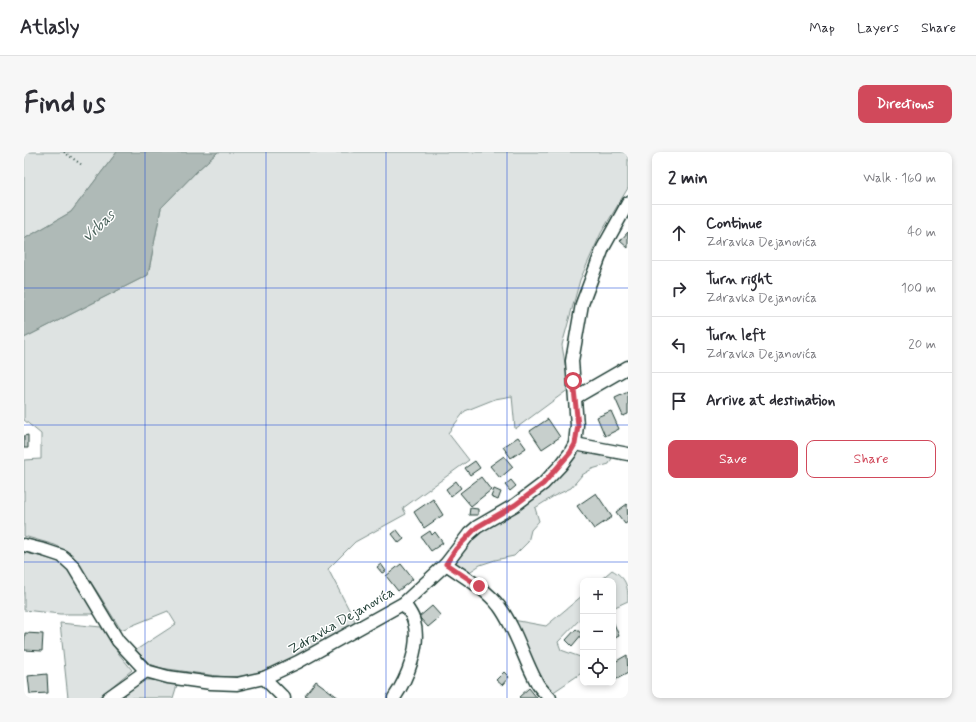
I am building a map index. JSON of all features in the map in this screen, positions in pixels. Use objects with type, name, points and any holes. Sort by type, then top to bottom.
[{"type":"street","name":"Zdravka Dejanovića","points":[[146,671],[168,677],[211,683],[237,684],[264,678],[298,662],[404,603],[446,564],[456,549],[477,527],[515,505],[543,484],[561,465],[575,444],[578,425],[572,361],[582,304],[603,248],[628,203]]},
{"type":"street","points":[[576,397],[628,367]]},
{"type":"street","points":[[575,444],[628,454]]},
{"type":"street","points":[[24,544],[62,556],[73,566],[118,641],[146,671],[108,698]]},
{"type":"street","points":[[446,564],[479,586],[500,607],[518,640],[536,683],[550,698]]},
{"type":"street","points":[[394,698],[402,686],[410,666],[416,644],[415,622],[404,603]]},
{"type":"street","points":[[264,678],[284,698]]},
{"type":"path","points":[[64,152],[82,165]]},
{"type":"shaded area","points":[[24,152],[117,152],[71,212],[24,239]]},
{"type":"shaded area","points":[[218,152],[628,152],[628,188],[601,233],[580,280],[562,345],[569,389],[515,429],[512,396],[495,399],[465,411],[448,433],[469,460],[403,508],[406,514],[355,542],[328,569],[356,623],[308,651],[263,671],[247,676],[224,677],[161,668],[150,664],[136,650],[176,624],[168,611],[121,630],[72,554],[55,545],[24,536],[24,460],[41,459],[41,434],[24,420],[24,338],[148,275],[161,208]]},
{"type":"shaded area","points":[[579,449],[612,458],[609,464],[592,469],[582,475],[571,488],[554,496],[535,508],[539,521],[531,530],[528,542],[514,556],[480,565],[468,573],[454,562],[475,536],[488,526],[522,508],[547,487]]},
{"type":"shaded area","points":[[24,552],[61,562],[71,573],[95,614],[60,614],[24,610]]},
{"type":"shaded area","points":[[612,570],[617,573],[627,586],[628,601],[616,607],[616,578],[603,578]]},
{"type":"shaded area","points":[[580,598],[580,619],[558,642],[561,650],[580,657],[580,674],[552,693],[541,680],[513,620],[546,626]]},
{"type":"shaded area","points":[[60,623],[101,627],[132,670],[98,698],[68,698]]},
{"type":"shaded area","points":[[143,680],[152,680],[177,685],[173,698],[121,698]]},
{"type":"water","name":"Vrbas","points":[[117,152],[218,152],[161,208],[148,275],[24,338],[24,239],[71,212]]},
{"type":"building","points":[[628,232],[628,248],[620,241]]},
{"type":"building","points":[[628,392],[628,414],[623,416],[615,398]]},
{"type":"building","points":[[611,411],[619,429],[605,436],[597,417]]},
{"type":"building","points":[[548,419],[560,437],[542,449],[530,431]]},
{"type":"building","points":[[28,435],[28,448],[24,448],[24,436]]},
{"type":"building","points":[[518,437],[526,448],[511,458],[503,447]]},
{"type":"building","points":[[504,456],[513,467],[500,478],[490,466]]},
{"type":"building","points":[[475,461],[480,468],[470,475],[465,468]]},
{"type":"building","points":[[481,477],[491,490],[471,506],[460,493]]},
{"type":"building","points":[[511,480],[516,486],[510,491],[505,485]]},
{"type":"building","points":[[456,481],[461,488],[451,496],[446,489]]},
{"type":"building","points":[[494,489],[501,492],[498,500],[491,497]]},
{"type":"building","points":[[596,493],[612,517],[594,529],[577,506]]},
{"type":"building","points":[[433,499],[443,515],[424,528],[414,512]]},
{"type":"building","points":[[627,504],[628,522],[625,524],[616,512]]},
{"type":"building","points":[[470,508],[478,509],[478,515],[469,515]]},
{"type":"building","points":[[397,530],[404,539],[399,543],[392,534]]},
{"type":"building","points":[[430,531],[432,535],[435,532],[443,543],[431,551],[421,537]]},
{"type":"building","points":[[381,564],[386,571],[382,573],[377,567]]},
{"type":"building","points":[[401,564],[413,579],[398,591],[386,576]]},
{"type":"building","points":[[432,606],[441,616],[428,627],[419,617]]},
{"type":"building","points":[[616,628],[619,636],[616,638]]},
{"type":"building","points":[[576,629],[580,632],[580,636],[572,646],[566,640]]},
{"type":"building","points":[[25,633],[43,634],[42,651],[24,650]]},
{"type":"building","points":[[627,655],[628,673],[616,679],[616,661]]},
{"type":"building","points":[[504,672],[509,677],[502,685],[496,680]]},
{"type":"building","points":[[47,674],[48,693],[30,694],[28,676]]},
{"type":"building","points":[[316,681],[339,698],[309,698],[305,695]]},
{"type":"building","points":[[529,688],[537,698],[519,697]]},
{"type":"route","points":[[479,586],[446,564],[469,534],[489,519],[515,505],[543,484],[570,453],[575,444],[578,425],[573,381]]}]
